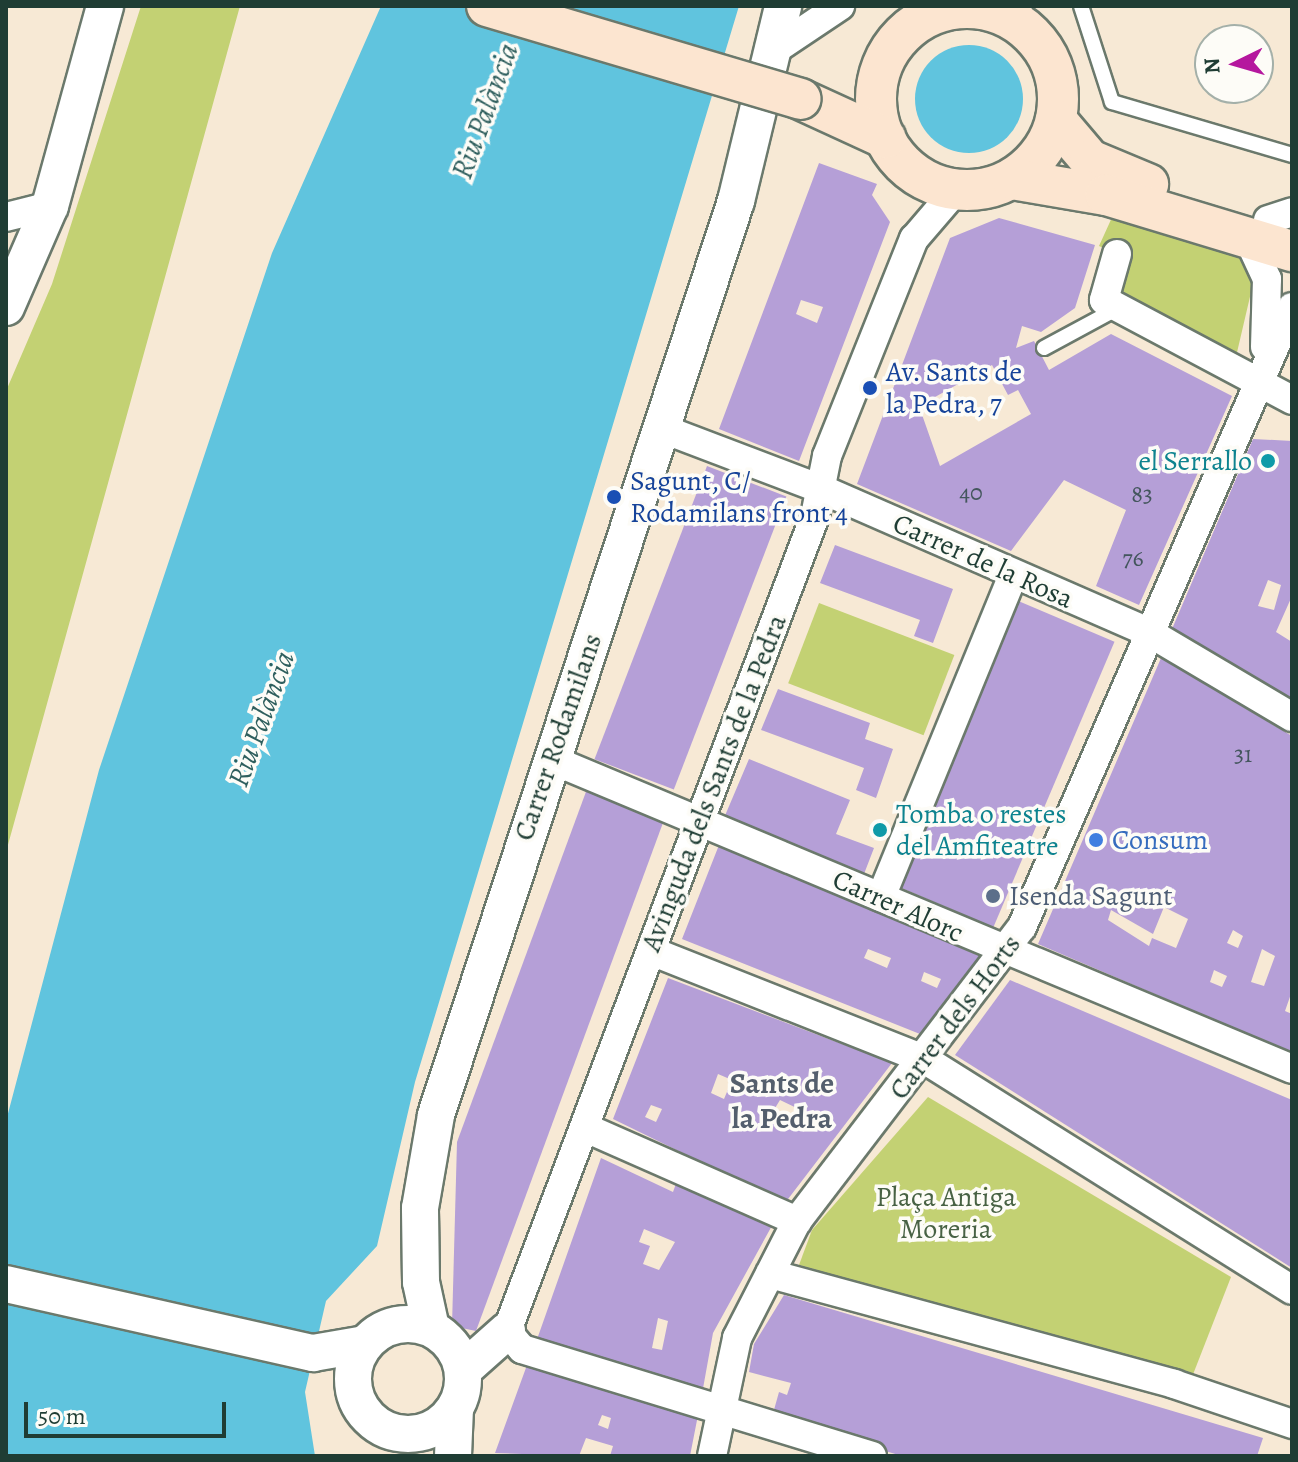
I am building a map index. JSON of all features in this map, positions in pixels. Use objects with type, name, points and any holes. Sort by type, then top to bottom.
[{"type":"main road","points":[[487,6],[800,99],[885,138]]},
{"type":"main road","points":[[1012,179],[1033,165],[1056,120],[1052,65],[1014,14],[951,8],[908,30],[882,67],[876,112],[885,138],[913,172],[956,190],[1012,179],[1279,229]]},
{"type":"main road","points":[[800,99],[833,92],[882,67]]},
{"type":"main road","points":[[1056,120],[1090,160],[1114,174],[1279,229]]},
{"type":"street","points":[[6,307],[50,206],[105,6]]},
{"type":"street","name":"Carrer Rodamilans","points":[[418,1326],[420,1208],[436,1115],[550,759],[663,429],[736,201],[783,6]]},
{"type":"street","points":[[773,51],[840,6]]},
{"type":"street","name":"Avinguda dels Sants de la Pedra","points":[[463,1370],[507,1331],[586,1128],[821,489],[827,456],[914,239],[956,190]]},
{"type":"street","points":[[6,217],[50,206]]},
{"type":"street","name":"Carrer dels Horts","points":[[1256,386],[1270,327],[1267,279],[1279,229]]},
{"type":"street","points":[[1117,254],[1104,300],[1256,386],[1292,400]]},
{"type":"street","name":"Carrer dels Horts","points":[[712,1456],[737,1338],[797,1221],[1022,927],[1292,307]]},
{"type":"street","name":"Carrer de la Rosa","points":[[663,429],[821,489],[1150,633],[1292,717]]},
{"type":"street","points":[[881,897],[1013,575]]},
{"type":"street","name":"Carrer Alorc","points":[[550,759],[698,818],[1003,953],[1292,1069]]},
{"type":"street","points":[[651,951],[924,1059],[1292,1290]]},
{"type":"street","points":[[586,1128],[797,1221]]},
{"type":"street","points":[[770,1274],[1174,1384],[1292,1424]]},
{"type":"street","points":[[6,1284],[313,1353],[365,1344],[418,1326],[463,1370],[455,1408],[453,1456]]},
{"type":"street","points":[[507,1331],[522,1349],[872,1456]]},
{"type":"street","points":[[354,1389],[365,1344]]},
{"type":"street","points":[[313,1353],[354,1389],[372,1421],[416,1445],[455,1408]]},
{"type":"lane","points":[[1081,6],[1112,102],[1292,155]]},
{"type":"lane","points":[[1044,348],[1118,308]]},
{"type":"green space","points":[[141,6],[240,6],[6,852],[6,391],[52,284]]},
{"type":"green space","points":[[1114,213],[1234,246],[1256,271],[1235,361],[1116,297],[1117,254],[1099,246]]},
{"type":"green space","points":[[819,603],[954,655],[924,735],[788,683]]},
{"type":"green space","name":"Plaça Antiga Moreria","points":[[928,1097],[1231,1277],[1192,1377],[799,1265],[812,1230]]},
{"type":"water","name":"Riu Palància","points":[[381,6],[739,6],[415,1082],[377,1246],[326,1301],[305,1392],[315,1456],[6,1456],[6,1121],[99,770],[272,253]]},
{"type":"water","points":[[969,45],[990,49],[1007,61],[1019,78],[1023,99],[1019,120],[1007,137],[990,149],[969,153],[948,149],[931,137],[919,120],[915,99],[919,78],[931,61],[948,49]]},
{"type":"building","points":[[819,163],[877,184],[872,195],[890,222],[799,461],[719,429]],"holes":[[[801,300],[823,307],[817,323],[796,314]]]},
{"type":"building","points":[[999,218],[1095,245],[1075,308],[1041,332],[1022,326],[1016,348],[1034,341],[1049,370],[1111,334],[1232,396],[1139,605],[1096,586],[1126,510],[1064,480],[1011,551],[857,484],[950,238]],"holes":[[[992,365],[1008,395],[1018,390],[1031,414],[940,466],[919,406]]]},
{"type":"building","points":[[1253,439],[1292,441],[1292,596],[1276,632],[1292,642],[1292,699],[1172,629]],"holes":[[[1268,580],[1281,585],[1274,610],[1258,606]]]},
{"type":"building","points":[[707,466],[786,496],[674,790],[594,759]]},
{"type":"building","points":[[835,545],[953,589],[933,643],[914,636],[920,620],[820,583]]},
{"type":"building","points":[[1016,600],[1114,642],[993,927],[895,885]]},
{"type":"building","points":[[1161,658],[1292,736],[1292,991],[1285,1011],[1292,1014],[1292,1053],[1038,944]],"holes":[[[1164,907],[1188,919],[1176,948],[1152,938],[1149,946],[1108,920],[1111,910],[1153,934]],[[1233,930],[1243,936],[1238,948],[1227,943]],[[1262,949],[1275,956],[1264,986],[1251,982]],[[1214,970],[1227,976],[1222,987],[1210,982]]]},
{"type":"building","points":[[778,689],[870,723],[865,739],[893,749],[876,798],[856,790],[864,768],[761,730]]},
{"type":"building","points":[[749,759],[850,800],[836,834],[874,848],[864,874],[724,818]]},
{"type":"building","points":[[587,789],[664,820],[476,1331],[452,1326],[457,1142]]},
{"type":"building","points":[[719,845],[980,956],[920,1034],[682,939]],"holes":[[[868,949],[891,958],[887,968],[864,958]],[[924,972],[941,979],[937,988],[921,981]]]},
{"type":"building","points":[[668,978],[892,1063],[785,1203],[613,1119]],"holes":[[[718,1074],[732,1080],[724,1099],[711,1093]],[[780,1100],[805,1112],[795,1131],[769,1118]],[[651,1105],[662,1109],[656,1122],[645,1117]]]},
{"type":"building","points":[[1010,980],[1292,1100],[1292,1268],[955,1055]]},
{"type":"building","points":[[601,1158],[673,1192],[678,1178],[774,1222],[713,1333],[702,1394],[535,1345]],"holes":[[[644,1229],[675,1242],[659,1270],[643,1264],[650,1246],[639,1242]],[[658,1318],[668,1321],[662,1350],[652,1348]]]},
{"type":"building","points":[[784,1295],[1263,1438],[1257,1456],[902,1456],[772,1417],[779,1392],[787,1395],[791,1383],[749,1372],[754,1344]]},
{"type":"building","points":[[527,1365],[698,1415],[690,1456],[610,1456],[613,1446],[586,1438],[579,1456],[495,1453]],"holes":[[[602,1415],[611,1418],[608,1429],[598,1425]]]},
{"type":"place","name":"Av. Sants de la Pedra, 7","points":[[870,388]]},
{"type":"place","name":"el Serrallo","points":[[1268,461]]},
{"type":"place","name":"Sagunt, C/ Rodamilans front 4","points":[[614,497]]},
{"type":"place","name":"Tomba o restes del Amfiteatre","points":[[880,830]]},
{"type":"place","name":"Consum","points":[[1096,840]]},
{"type":"place","name":"Isenda Sagunt","points":[[993,896]]},
{"type":"district","name":"Sants de la Pedra","points":[[782,1100]]}]
